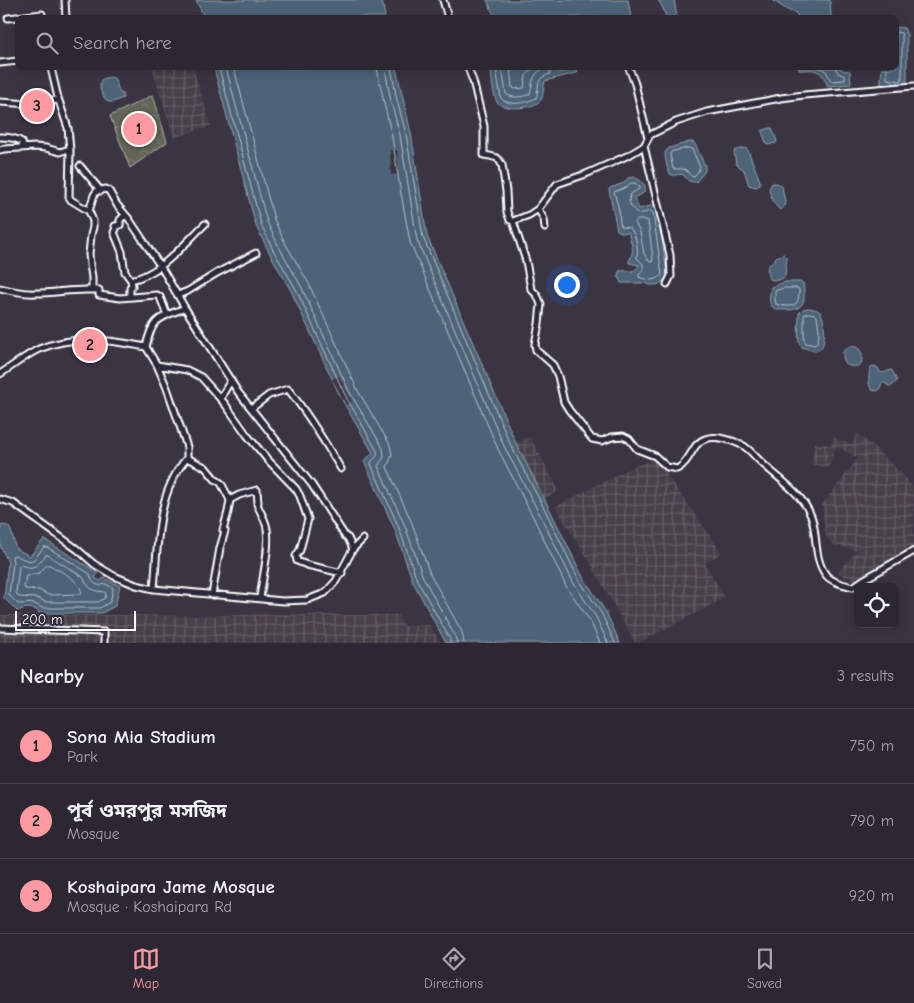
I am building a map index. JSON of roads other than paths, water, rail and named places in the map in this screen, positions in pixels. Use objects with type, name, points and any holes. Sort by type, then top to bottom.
[{"type":"street","points":[[65,0],[66,15]]},
{"type":"street","points":[[443,0],[447,15]]},
{"type":"street","points":[[34,15],[42,14]]},
{"type":"street","points":[[8,18],[15,17]]},
{"type":"street","points":[[0,63],[15,61]]},
{"type":"street","points":[[50,70],[68,128],[70,150],[69,197],[90,211]]},
{"type":"street","points":[[469,70],[484,126],[484,155],[500,160],[502,165],[507,212],[510,220],[513,221],[526,261],[531,289],[538,295],[541,304],[536,350],[553,365],[558,376],[564,402],[592,439],[602,441],[612,437],[624,436],[630,439],[637,449],[655,456],[667,467],[677,469],[687,462],[694,449],[704,440],[716,437],[741,444],[788,486],[806,506],[813,522],[816,534],[816,547],[822,568],[828,577],[844,585],[853,587],[914,551]]},
{"type":"street","points":[[630,70],[648,139]]},
{"type":"street","points":[[513,221],[529,215],[538,209],[557,184],[586,174],[629,155],[644,146],[654,132],[676,122],[707,112],[804,94],[914,86]]},
{"type":"street","points":[[0,102],[31,104],[58,100]]},
{"type":"street","points":[[0,138],[6,137],[20,140],[23,147]]},
{"type":"street","points":[[644,146],[670,255],[671,276],[667,284]]},
{"type":"street","points":[[0,150],[23,147],[46,148],[60,152],[70,150]]},
{"type":"street","points":[[80,166],[101,190]]},
{"type":"street","points":[[90,290],[92,277],[88,254],[94,221],[90,211],[94,195],[97,191],[106,189],[161,266],[238,392],[312,485],[348,538],[353,549]]},
{"type":"street","points":[[538,209],[544,219],[546,228]]},
{"type":"street","points":[[125,215],[120,220],[120,224],[115,226],[116,230],[114,232],[122,252],[124,266],[131,280],[130,297]]},
{"type":"street","points":[[130,280],[146,276],[161,266],[205,224]]},
{"type":"street","points":[[178,295],[256,253]]},
{"type":"street","points":[[0,288],[34,294],[99,290],[100,296],[114,298],[157,295],[167,315]]},
{"type":"street","points":[[154,589],[162,509],[170,485],[179,467],[187,458],[187,447],[167,388],[146,347],[149,332],[156,321],[185,308]]},
{"type":"street","points":[[0,374],[37,350],[69,341],[112,340],[146,347]]},
{"type":"street","points":[[157,366],[187,370],[201,377],[221,400],[247,436],[300,496],[308,518],[300,550],[296,556],[297,561],[342,573]]},
{"type":"street","points":[[221,400],[231,380]]},
{"type":"street","points":[[252,408],[270,395],[288,389],[325,441],[341,470]]},
{"type":"street","points":[[187,458],[205,467],[221,483],[230,500],[212,595]]},
{"type":"street","points":[[230,500],[239,495],[257,490],[257,504],[265,519],[268,541],[260,599]]},
{"type":"street","points":[[0,499],[12,503],[94,564],[114,576],[136,585],[154,589],[283,601],[307,600],[325,593],[342,573],[353,549],[363,539]]},
{"type":"street","points":[[0,628],[104,632],[104,643]]},
{"type":"water","points":[[196,0],[382,0],[385,15],[203,15]]},
{"type":"water","points":[[487,0],[628,0],[631,15],[494,15]]},
{"type":"water","points":[[658,0],[674,0],[677,15],[665,15]]},
{"type":"water","points":[[772,0],[830,0],[831,15],[797,15],[795,12],[789,11]]},
{"type":"water","points":[[899,27],[904,28],[907,35],[907,80],[905,85],[881,84],[882,70],[899,70]]},
{"type":"water","points":[[215,70],[396,70],[411,133],[427,236],[515,441],[583,577],[606,612],[620,643],[446,643],[413,582],[395,530],[364,461],[373,453],[341,398],[291,291],[256,226]]},
{"type":"water","points":[[491,70],[578,71],[577,73],[545,81],[541,100],[533,105],[519,108],[506,107],[497,102]]},
{"type":"water","points":[[814,70],[850,71],[851,84],[828,86],[819,73]]},
{"type":"water","points":[[110,77],[114,78],[120,93],[123,94],[123,98],[113,102],[108,102],[100,89],[101,80]]},
{"type":"water","points":[[772,128],[777,141],[767,145],[762,131]]},
{"type":"water","points":[[690,142],[695,144],[705,166],[705,171],[696,182],[689,181],[684,175],[670,174],[666,161],[665,152],[669,148]]},
{"type":"water","points":[[745,148],[749,153],[760,181],[760,185],[756,187],[749,185],[744,170],[736,164],[734,151]]},
{"type":"water","points":[[634,177],[645,186],[642,194],[634,198],[639,209],[654,205],[658,211],[667,275],[665,280],[657,285],[621,283],[618,276],[619,271],[633,271],[639,265],[629,263],[632,251],[631,242],[628,232],[623,233],[617,230],[609,190],[624,183],[628,178]]},
{"type":"water","points":[[772,183],[782,186],[785,202],[784,207],[780,210],[774,203],[769,189]]},
{"type":"water","points":[[784,254],[787,257],[785,276],[778,280],[770,279],[767,269],[769,265],[776,257]]},
{"type":"water","points":[[785,282],[803,283],[803,303],[792,310],[776,309],[770,301],[771,287]]},
{"type":"water","points":[[809,308],[819,311],[823,319],[823,343],[819,350],[803,348],[799,342],[799,313],[803,309]]},
{"type":"water","points":[[850,346],[857,347],[861,351],[861,364],[857,366],[845,364],[843,352]]},
{"type":"water","points":[[873,366],[877,367],[881,373],[892,370],[897,381],[891,387],[882,383],[879,390],[872,390],[869,385],[869,379],[870,368]]},
{"type":"water","points":[[1,525],[8,526],[16,549],[30,556],[44,539],[98,573],[95,578],[100,581],[104,578],[120,586],[115,606],[102,613],[39,613],[35,609],[26,608],[17,611],[4,598],[8,562],[0,545]]},
{"type":"place","name":"Koshaipara Jame Mosque","points":[[37,106]]},
{"type":"place","name":"Sona Mia Stadium","points":[[139,129]]},
{"type":"place","name":"পূর্ব ওমরপুর মসজিদ","points":[[90,345]]}]
